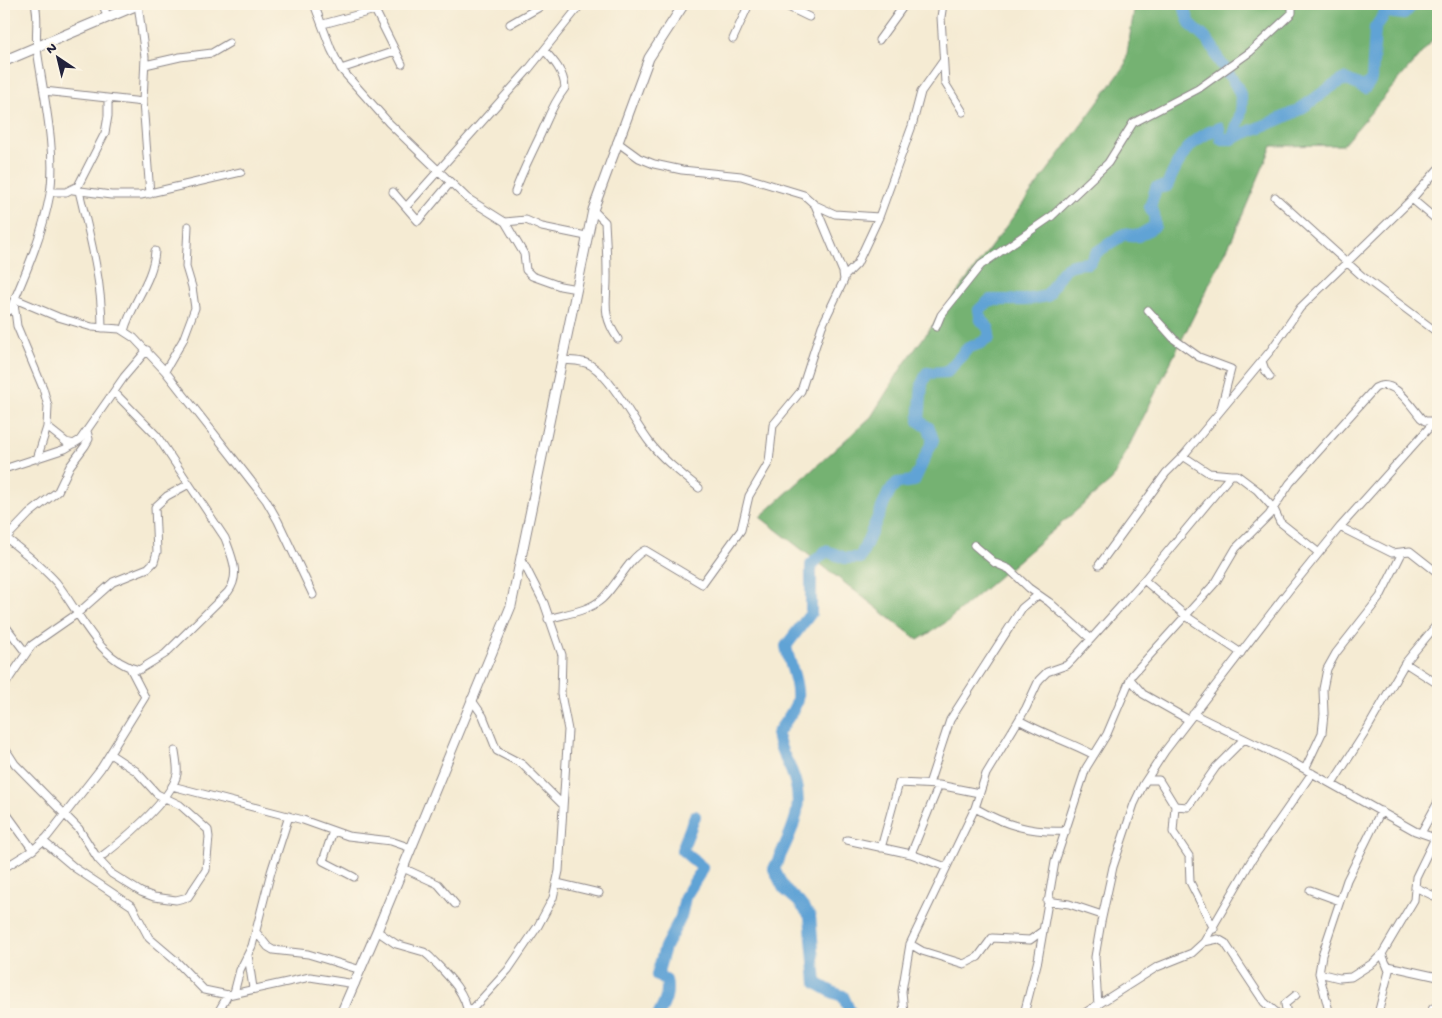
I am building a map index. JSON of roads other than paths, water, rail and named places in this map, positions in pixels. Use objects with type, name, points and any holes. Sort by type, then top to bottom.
[{"type":"highway","points":[[4,62],[138,4]]},
{"type":"main road","points":[[341,1014],[378,932],[471,699],[493,652],[511,606],[577,289],[586,236],[593,210],[649,58],[684,4]]},
{"type":"street","points":[[4,314],[10,310],[36,247],[50,192],[50,149],[44,91],[36,48],[38,16],[35,4]]},
{"type":"street","points":[[103,4],[107,17]]},
{"type":"street","points":[[138,4],[144,41],[143,102],[150,194]]},
{"type":"street","points":[[314,4],[323,24],[330,50],[341,69],[389,122],[466,198],[505,222],[524,254],[526,270],[532,276],[560,286],[577,289]]},
{"type":"street","points":[[510,24],[544,4]]},
{"type":"street","points":[[406,207],[544,50],[581,4]]},
{"type":"street","points":[[733,39],[749,4]]},
{"type":"street","points":[[782,4],[809,18]]},
{"type":"street","points":[[879,40],[905,4]]},
{"type":"street","points":[[943,4],[945,83],[963,112]]},
{"type":"street","points":[[936,327],[941,315],[981,265],[1052,216],[1108,163],[1133,123],[1198,89],[1250,52],[1292,12],[1292,6],[1286,4]]},
{"type":"street","points":[[323,24],[375,10],[402,64]]},
{"type":"street","points":[[145,65],[180,57],[210,54],[229,43]]},
{"type":"street","points":[[515,192],[520,173],[537,142],[553,103],[565,88],[564,79],[559,68],[544,50]]},
{"type":"street","points":[[341,69],[394,51]]},
{"type":"street","points":[[548,619],[595,605],[621,579],[633,558],[645,550],[702,584],[741,530],[749,496],[769,462],[772,425],[801,391],[822,326],[844,277],[857,264],[879,217],[912,126],[921,92],[943,61]]},
{"type":"street","points":[[44,91],[108,100],[143,102]]},
{"type":"street","points":[[102,328],[102,303],[96,257],[76,190],[85,167],[105,133],[108,100]]},
{"type":"street","points":[[617,142],[639,158],[654,164],[761,181],[804,195],[815,205],[834,214],[879,217]]},
{"type":"street","points":[[1099,565],[1166,473],[1183,456],[1262,361],[1300,308],[1412,199],[1438,169]]},
{"type":"street","points":[[50,192],[76,190],[111,195],[150,194],[241,172]]},
{"type":"street","points":[[393,192],[418,221],[450,183]]},
{"type":"street","points":[[1275,197],[1346,262],[1438,333]]},
{"type":"street","points":[[1412,199],[1438,221]]},
{"type":"street","points":[[815,205],[844,277]]},
{"type":"street","points":[[593,210],[605,222],[608,271],[604,301],[610,326],[618,339]]},
{"type":"street","points":[[505,222],[526,220],[542,227],[586,236]]},
{"type":"street","points":[[165,371],[183,340],[195,308],[192,287],[186,267],[188,226]]},
{"type":"street","points":[[124,331],[131,310],[153,270],[155,251]]},
{"type":"street","points":[[14,301],[92,327],[124,331],[147,350],[266,500],[313,595]]},
{"type":"street","points":[[14,301],[17,326],[43,388],[48,406],[47,427],[37,459]]},
{"type":"street","points":[[1148,310],[1174,339],[1199,357],[1231,369],[1230,380],[1219,412]]},
{"type":"street","points":[[4,469],[37,459],[74,444],[87,431],[114,392],[147,350]]},
{"type":"street","points":[[562,360],[582,362],[597,370],[606,378],[632,419],[662,457],[698,488]]},
{"type":"street","points":[[1262,361],[1265,370],[1270,376]]},
{"type":"street","points":[[1024,1014],[1038,960],[1041,932],[1055,862],[1086,768],[1107,734],[1130,679],[1137,668],[1216,582],[1236,548],[1274,509],[1290,483],[1378,386],[1385,384],[1398,392],[1425,421],[1437,419]]},
{"type":"street","points":[[87,431],[89,438],[86,446],[70,466],[58,491],[29,514],[5,537],[40,566],[78,613],[101,646],[130,668],[139,670],[165,654],[234,583],[232,557],[225,538],[157,436],[114,392]]},
{"type":"street","points":[[1098,1006],[1096,957],[1102,915],[1113,867],[1134,804],[1147,780],[1191,717],[1319,553],[1437,419]]},
{"type":"street","points":[[47,427],[66,442],[74,444]]},
{"type":"street","points":[[1183,456],[1209,473],[1235,474],[1250,485],[1274,509],[1284,525],[1319,553]]},
{"type":"street","points":[[904,1014],[902,991],[910,944],[975,808],[996,757],[1019,720],[1042,676],[1070,663],[1144,580],[1231,474]]},
{"type":"street","points":[[4,686],[26,652],[41,638],[78,613],[113,582],[148,568],[154,562],[157,552],[155,507],[167,496],[189,484]]},
{"type":"street","points":[[1340,527],[1381,549],[1402,553],[1410,551],[1438,573]]},
{"type":"street","points":[[974,546],[995,564],[1009,569],[1091,639]]},
{"type":"street","points":[[1305,769],[1322,733],[1324,714],[1322,689],[1327,669],[1336,653],[1380,597],[1402,553]]},
{"type":"street","points":[[468,1014],[513,963],[538,926],[558,884],[564,817],[563,805],[568,730],[561,694],[562,655],[544,603],[520,558]]},
{"type":"street","points":[[1144,580],[1186,616],[1241,653]]},
{"type":"street","points":[[929,784],[953,714],[1022,608],[1038,595]]},
{"type":"street","points":[[1332,784],[1366,731],[1405,663],[1438,623]]},
{"type":"street","points":[[4,624],[26,652]]},
{"type":"street","points":[[1405,663],[1438,684]]},
{"type":"street","points":[[4,868],[33,850],[43,841],[110,754],[145,697],[130,668]]},
{"type":"street","points":[[1130,679],[1143,694],[1244,739],[1305,769],[1422,833],[1437,838],[1420,867],[1410,909],[1382,954],[1373,964],[1351,977],[1338,978],[1319,973]]},
{"type":"street","points":[[471,699],[483,716],[497,751],[522,764],[563,805]]},
{"type":"street","points":[[1019,720],[1041,732],[1069,741],[1094,755]]},
{"type":"street","points":[[1175,806],[1188,807],[1216,767],[1244,739]]},
{"type":"street","points":[[4,747],[15,764],[79,829],[98,859],[112,874],[141,892],[176,900],[188,897],[206,870],[208,830],[180,804],[157,794],[136,771],[110,754]]},
{"type":"street","points":[[98,859],[119,844],[165,796],[177,775],[175,751]]},
{"type":"street","points":[[1083,1014],[1157,967],[1192,953],[1204,942],[1251,861],[1312,773]]},
{"type":"street","points":[[1147,780],[1159,780],[1175,806],[1173,832],[1189,856],[1190,882],[1218,939],[1225,943],[1264,1002],[1278,1014]]},
{"type":"street","points":[[882,848],[897,784],[901,782],[939,785],[980,793]]},
{"type":"street","points":[[911,854],[939,785]]},
{"type":"street","points":[[172,786],[290,816],[333,831],[360,838],[390,841],[411,848]]},
{"type":"street","points":[[1422,833],[1438,802]]},
{"type":"street","points":[[975,808],[1017,828],[1037,832],[1066,831]]},
{"type":"street","points":[[4,810],[33,850]]},
{"type":"street","points":[[1329,1010],[1319,973],[1322,955],[1347,880],[1381,811]]},
{"type":"street","points":[[217,1014],[231,994],[248,955],[290,816]]},
{"type":"street","points":[[333,831],[323,861],[354,877]]},
{"type":"street","points":[[847,840],[911,854],[946,867]]},
{"type":"street","points":[[43,841],[75,868],[132,906],[149,938],[176,961],[198,986],[209,992],[231,994],[310,977],[355,984]]},
{"type":"street","points":[[403,868],[438,884],[455,904]]},
{"type":"street","points":[[558,884],[598,893]]},
{"type":"street","points":[[1415,887],[1438,898]]},
{"type":"street","points":[[1310,890],[1340,901]]},
{"type":"street","points":[[1047,901],[1070,904],[1102,915]]},
{"type":"street","points":[[256,932],[273,950],[308,954],[361,970]]},
{"type":"street","points":[[378,932],[396,944],[424,952],[430,957],[459,989],[466,1001],[468,1014]]},
{"type":"street","points":[[910,944],[964,964],[978,958],[992,938],[1030,940],[1041,932]]},
{"type":"street","points":[[1204,942],[1218,939]]},
{"type":"street","points":[[1379,1010],[1387,981],[1388,966],[1382,954]]},
{"type":"street","points":[[248,955],[254,988]]},
{"type":"street","points":[[1388,966],[1438,977]]},
{"type":"street","points":[[1287,1014],[1285,1004],[1296,995]]},
{"type":"waterway","points":[[851,1014],[843,996],[816,983],[810,916],[798,901],[784,889],[774,869],[791,832],[797,809],[796,784],[777,734],[797,700],[795,680],[786,646],[811,613],[811,565],[826,551],[845,558],[860,558],[889,492],[897,483],[914,481],[933,440],[929,428],[919,421],[922,384],[927,373],[947,372],[968,348],[989,338],[989,329],[981,320],[979,310],[990,300],[1025,300],[1047,296],[1066,268],[1072,265],[1089,263],[1097,252],[1124,234],[1138,236],[1155,226],[1154,214],[1150,207],[1156,188],[1167,186],[1186,151],[1200,137],[1219,128],[1221,139],[1232,139],[1242,106],[1239,90],[1208,41],[1192,26],[1186,14],[1184,4]]},
{"type":"waterway","points":[[1232,139],[1297,111],[1345,79],[1365,88],[1372,79],[1375,28],[1386,12],[1404,14],[1413,4]]},
{"type":"waterway","points":[[659,1014],[667,994],[666,980],[657,975],[665,947],[681,917],[685,897],[703,868],[682,850],[695,816]]}]
